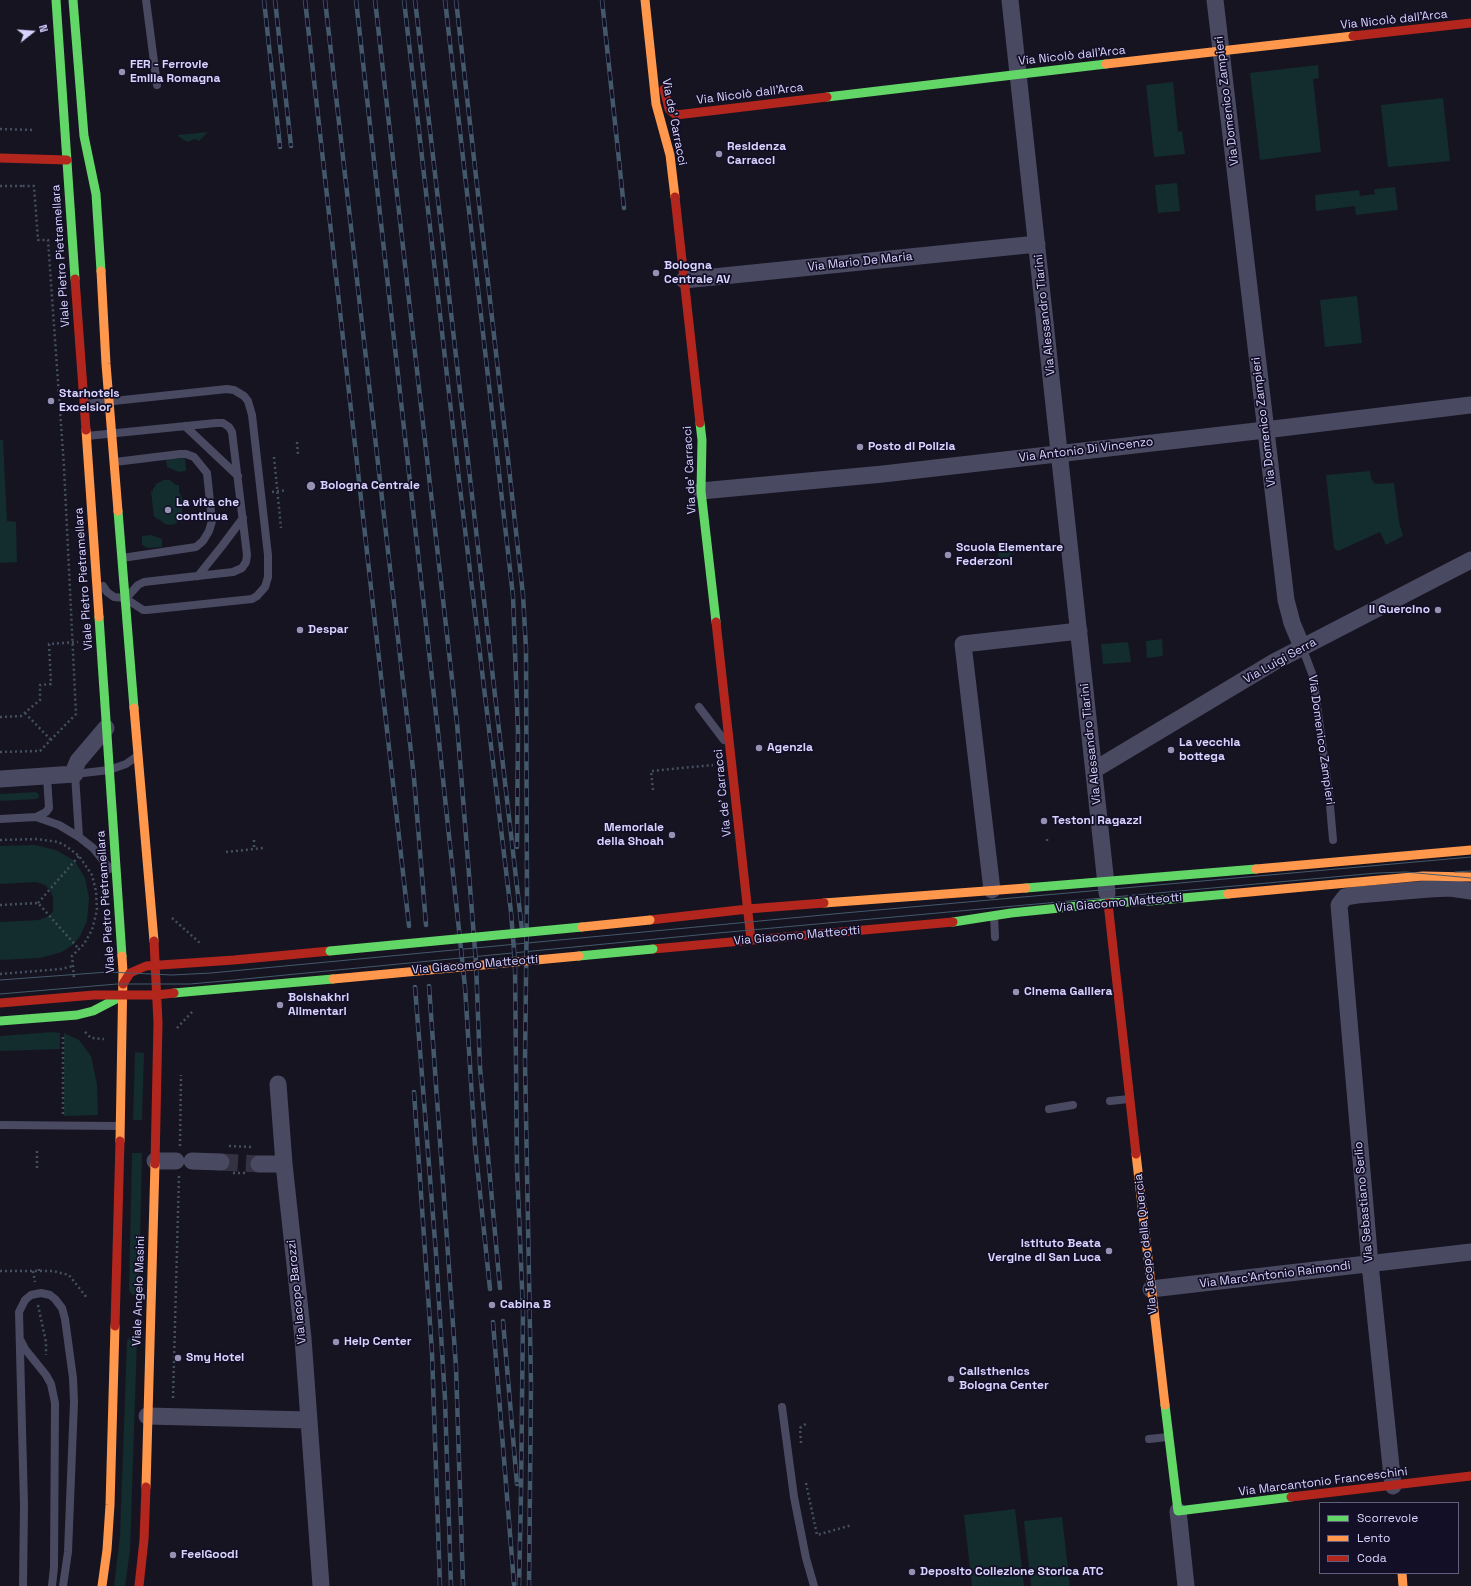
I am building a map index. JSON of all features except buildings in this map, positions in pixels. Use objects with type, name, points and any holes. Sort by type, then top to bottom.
[{"type":"main road","name":"Viale Pietro Pietramellara","points":[[56,0],[71,162],[83,405],[117,881],[123,996]]},
{"type":"main road","points":[[73,0],[84,136],[96,194],[105,323],[106,364],[156,965],[157,996]]},
{"type":"main road","name":"Via de' Carracci","points":[[645,0],[656,104],[670,155],[702,440],[701,491],[731,749],[751,940]]},
{"type":"main road","points":[[654,0],[659,43]]},
{"type":"main road","name":"Via Nicolò dall'Arca","points":[[676,115],[1018,74],[1471,23]]},
{"type":"main road","name":"Via de' Carracci","points":[[663,78],[667,106],[671,112],[676,115]]},
{"type":"main road","points":[[0,158],[71,162]]},
{"type":"main road","points":[[82,172],[87,194],[97,325],[106,364]]},
{"type":"main road","name":"Via Giacomo Matteotti","points":[[123,984],[127,976],[134,970],[156,965],[234,960],[330,951],[748,909],[1106,880],[1150,878],[1471,850]]},
{"type":"main road","name":"Via Giacomo Matteotti","points":[[0,1003],[94,995],[157,996],[653,948],[959,921],[1024,911],[1108,902],[1156,900],[1423,876],[1470,886]]},
{"type":"main road","name":"Via Jacopo della Quercia","points":[[1108,902],[1151,1289],[1178,1512]]},
{"type":"main road","points":[[0,1021],[77,1015],[93,1011],[123,996]]},
{"type":"main road","name":"Viale Angelo Masini","points":[[102,1586],[109,1531],[120,1316],[123,996]]},
{"type":"main road","name":"Viale Angelo Masini","points":[[139,1586],[144,1540],[148,1416],[147,1317],[155,1161],[157,996]]},
{"type":"main road","name":"Via Marcantonio Franceschini","points":[[1178,1512],[1394,1491],[1471,1476]]},
{"type":"main road","points":[[1402,1574],[1403,1586]]},
{"type":"street","name":"Via Alessandro Tiarini","points":[[1010,0],[1108,902]]},
{"type":"street","name":"Via Domenico Zampieri","points":[[1215,0],[1286,600],[1292,623],[1302,647]]},
{"type":"street","name":"Via Mario De Maria","points":[[684,280],[1037,244]]},
{"type":"street","name":"Via Antonio Di Vincenzo","points":[[701,491],[883,474],[1471,405]]},
{"type":"street","name":"Via Luigi Serra","points":[[1094,770],[1274,662],[1471,560]]},
{"type":"street","points":[[992,890],[963,644],[1079,631]]},
{"type":"street","points":[[0,779],[75,774],[75,768],[78,761],[106,728]]},
{"type":"street","name":"Via Giacomo Matteotti","points":[[1341,900],[1348,896],[1470,886]]},
{"type":"street","name":"Via Sebastiano Serlio","points":[[1341,900],[1338,904],[1370,1264],[1394,1491]]},
{"type":"street","name":"Via Iacopo Barozzi","points":[[278,1084],[284,1164],[303,1338],[321,1586]]},
{"type":"street","points":[[155,1161],[182,1160],[221,1162]]},
{"type":"street","points":[[259,1164],[284,1164]]},
{"type":"street","name":"Via Marc'Antonio Raimondi","points":[[1151,1289],[1471,1252]]},
{"type":"street","points":[[148,1416],[308,1420]]},
{"type":"street","name":"Via Jacopo della Quercia","points":[[1178,1512],[1186,1586]]},
{"type":"lane","points":[[146,0],[158,86]]},
{"type":"lane","points":[[83,405],[227,389],[234,390],[244,396],[248,401],[252,415],[268,555],[268,577],[265,587],[252,599],[143,610],[125,598],[114,597],[107,592],[99,579],[94,562]]},
{"type":"lane","points":[[86,436],[216,422],[223,423],[229,427],[234,438],[247,555],[246,562],[242,568],[233,572],[144,582],[138,585],[125,598]]},
{"type":"lane","points":[[185,426],[238,476]]},
{"type":"lane","points":[[115,462],[180,454],[186,454],[194,457],[207,473],[212,521],[211,527],[203,541],[193,548],[122,558]]},
{"type":"lane","points":[[198,576],[243,518]]},
{"type":"lane","name":"Via Domenico Zampieri","points":[[1302,647],[1313,676],[1329,794],[1333,840]]},
{"type":"lane","points":[[699,707],[731,749]]},
{"type":"lane","points":[[79,837],[75,774],[109,770],[126,764],[138,754]]},
{"type":"lane","points":[[36,817],[46,812],[49,808],[47,776]]},
{"type":"lane","points":[[0,819],[36,817],[59,825],[79,837],[97,852],[117,881]]},
{"type":"lane","points":[[994,916],[996,937]]},
{"type":"lane","points":[[1110,1102],[1130,1099]]},
{"type":"lane","points":[[1049,1109],[1073,1106]]},
{"type":"lane","points":[[0,1125],[121,1126]]},
{"type":"lane","points":[[23,1586],[24,1505],[19,1312],[25,1300],[36,1294],[46,1293],[55,1299],[62,1308],[73,1378],[74,1402],[68,1552],[63,1586]]},
{"type":"lane","points":[[20,1339],[25,1350],[46,1375],[51,1384],[55,1403],[53,1493],[54,1567],[52,1586]]},
{"type":"lane","points":[[782,1407],[794,1497],[806,1558],[814,1586]]},
{"type":"lane","points":[[1149,1439],[1168,1436]]},
{"type":"path","points":[[0,129],[35,130]]},
{"type":"path","points":[[23,129],[23,134]]},
{"type":"path","points":[[21,186],[22,182]]},
{"type":"path","points":[[0,186],[34,186],[38,240],[48,240],[63,458],[76,714],[40,751],[0,752]]},
{"type":"path","points":[[297,442],[298,455]]},
{"type":"path","points":[[274,457],[281,528]]},
{"type":"path","points":[[269,492],[287,490]]},
{"type":"path","points":[[0,717],[22,716],[40,700],[40,685],[51,684],[49,644],[78,642]]},
{"type":"path","points":[[25,713],[51,740]]},
{"type":"path","points":[[653,790],[651,772],[713,765]]},
{"type":"path","points":[[0,840],[37,839],[52,841],[66,846],[79,856],[92,875],[96,891],[97,910],[92,930],[79,949],[72,956]]},
{"type":"path","points":[[254,840],[254,849]]},
{"type":"path","points":[[226,852],[263,848]]},
{"type":"path","points":[[0,905],[38,903],[79,856]]},
{"type":"path","points":[[38,903],[79,949]]},
{"type":"path","points":[[169,916],[203,946]]},
{"type":"path","points":[[0,974],[55,970],[73,966]]},
{"type":"path","points":[[175,1030],[196,1009]]},
{"type":"path","points":[[62,1034],[62,1116]]},
{"type":"path","points":[[173,1398],[182,1160],[181,1075]]},
{"type":"path","points":[[37,1150],[37,1168]]},
{"type":"path","points":[[39,1271],[40,1267]]},
{"type":"path","points":[[0,1270],[53,1271],[69,1274],[86,1298]]},
{"type":"path","points":[[33,1271],[46,1342],[46,1375]]},
{"type":"path","points":[[801,1444],[800,1428],[807,1423]]},
{"type":"path","points":[[806,1478],[817,1535],[852,1525]]},
{"type":"green space","points":[[1318,65],[1319,78],[1313,79],[1321,152],[1260,160],[1250,73]]},
{"type":"green space","points":[[1173,82],[1178,132],[1182,131],[1185,154],[1154,157],[1146,85]]},
{"type":"green space","points":[[1443,98],[1450,161],[1388,167],[1381,105]]},
{"type":"green space","points":[[208,132],[199,141],[195,139],[187,142],[178,136],[178,135]]},
{"type":"green space","points":[[1177,183],[1180,211],[1158,213],[1155,185]]},
{"type":"green space","points":[[1395,187],[1398,210],[1356,215],[1355,206],[1316,211],[1315,195],[1359,190],[1360,196],[1375,194],[1374,189]]},
{"type":"green space","points":[[1357,296],[1362,343],[1325,347],[1320,300]]},
{"type":"green space","points":[[0,440],[3,440],[7,521],[16,522],[17,562],[0,563]]},
{"type":"green space","points":[[185,458],[186,471],[179,472],[167,467],[166,459]]},
{"type":"green space","points":[[1370,471],[1371,478],[1374,483],[1394,483],[1399,522],[1403,536],[1386,545],[1380,532],[1338,551],[1334,548],[1326,475]]},
{"type":"green space","points":[[164,480],[170,480],[176,485],[179,485],[179,491],[183,500],[183,517],[175,524],[170,525],[165,524],[159,519],[157,520],[156,517],[154,517],[151,491],[153,491],[156,484]]},
{"type":"green space","points":[[151,535],[162,539],[162,547],[148,548],[142,545],[142,536]]},
{"type":"green space","points":[[1009,543],[1012,567],[1000,567],[997,545]]},
{"type":"green space","points":[[1162,639],[1163,656],[1147,658],[1146,641]]},
{"type":"green space","points":[[1128,642],[1131,662],[1103,664],[1101,644]]},
{"type":"green space","points":[[36,792],[39,794],[37,799],[0,801],[0,794]]},
{"type":"green space","points":[[35,845],[56,850],[75,861],[85,878],[89,898],[87,921],[80,936],[74,944],[62,952],[40,958],[0,960],[0,922],[39,920],[49,916],[53,911],[53,897],[50,890],[45,885],[36,882],[0,884],[0,846]]},
{"type":"green space","points":[[53,1032],[60,1033],[60,1049],[0,1051],[0,1036]]},
{"type":"green space","points":[[64,1033],[79,1040],[91,1056],[97,1084],[98,1115],[64,1116]]},
{"type":"green space","points":[[135,1052],[144,1053],[142,1120],[133,1120]]},
{"type":"green space","points":[[132,1153],[142,1153],[139,1290],[138,1293],[133,1295],[129,1290]]},
{"type":"green space","points":[[132,1336],[137,1338],[137,1341],[130,1551],[125,1586],[114,1586],[120,1536],[127,1341]]},
{"type":"green space","points":[[1015,1509],[1024,1586],[972,1586],[964,1515]]},
{"type":"green space","points":[[1062,1517],[1070,1586],[1031,1586],[1024,1521]]},
{"type":"tunnel","points":[[221,1162],[259,1164]]},
{"type":"tram line","points":[[0,980],[108,972],[172,975],[211,973],[844,913],[1471,857]]},
{"type":"tram line","points":[[1455,872],[1471,871]]},
{"type":"tram line","points":[[0,994],[117,984],[190,984],[718,933],[1377,873],[1406,872],[1471,878]]},
{"type":"railway","points":[[264,0],[280,147]]},
{"type":"railway","points":[[275,0],[291,146]]},
{"type":"railway","points":[[305,0],[409,926]]},
{"type":"railway","points":[[325,0],[414,778],[426,925]]},
{"type":"railway","points":[[356,0],[465,987],[475,1145],[490,1289]]},
{"type":"railway","points":[[375,0],[457,723],[476,963],[480,1068],[500,1288]]},
{"type":"railway","points":[[404,0],[457,463],[511,912],[515,963],[517,1168],[523,1311],[519,1586]]},
{"type":"railway","points":[[415,0],[522,930]]},
{"type":"railway","points":[[445,0],[513,596],[518,732],[517,847]]},
{"type":"railway","points":[[456,0],[523,595],[526,649],[527,896],[525,1062],[531,1385],[529,1586]]},
{"type":"railway","points":[[602,0],[624,208]]},
{"type":"railway","points":[[429,986],[456,1367],[463,1586]]},
{"type":"railway","points":[[415,987],[436,1254],[445,1399],[451,1586]]},
{"type":"railway","points":[[414,1092],[432,1353],[440,1586]]},
{"type":"railway","points":[[503,1321],[517,1484]]},
{"type":"railway","points":[[493,1322],[514,1584]]},
{"type":"traffic: fast","points":[[56,0],[75,279]]},
{"type":"traffic: fast","points":[[73,0],[84,136],[96,194],[101,271]]},
{"type":"traffic: fast","points":[[827,97],[1106,64]]},
{"type":"traffic: fast","points":[[700,423],[702,440],[701,491],[716,622]]},
{"type":"traffic: fast","points":[[118,511],[134,708]]},
{"type":"traffic: fast","points":[[99,617],[122,956]]},
{"type":"traffic: fast","points":[[1026,888],[1256,869]]},
{"type":"traffic: fast","points":[[953,922],[1011,913],[1108,903],[1228,894]]},
{"type":"traffic: fast","points":[[330,951],[582,927]]},
{"type":"traffic: fast","points":[[579,956],[653,949]]},
{"type":"traffic: fast","points":[[174,993],[333,979]]},
{"type":"traffic: fast","points":[[0,1021],[77,1015],[93,1011],[120,997]]},
{"type":"traffic: fast","points":[[1165,1405],[1178,1511],[1291,1497]]},
{"type":"traffic: slow","points":[[645,0],[656,104],[670,155],[675,197]]},
{"type":"traffic: slow","points":[[1106,64],[1353,36]]},
{"type":"traffic: slow","points":[[101,271],[106,364],[118,511]]},
{"type":"traffic: slow","points":[[86,430],[99,617]]},
{"type":"traffic: slow","points":[[134,708],[154,941]]},
{"type":"traffic: slow","points":[[1256,869],[1471,850]]},
{"type":"traffic: slow","points":[[1228,894],[1423,876],[1471,877]]},
{"type":"traffic: slow","points":[[824,903],[1026,888]]},
{"type":"traffic: slow","points":[[582,927],[650,920]]},
{"type":"traffic: slow","points":[[120,1141],[122,956]]},
{"type":"traffic: slow","points":[[333,979],[579,956]]},
{"type":"traffic: slow","points":[[1136,1154],[1165,1405]]},
{"type":"traffic: slow","points":[[146,1487],[155,1164]]},
{"type":"traffic: slow","points":[[102,1586],[107,1550],[110,1505],[115,1326]]},
{"type":"traffic: slow","points":[[1402,1574],[1403,1586]]},
{"type":"traffic: jam","points":[[1353,36],[1471,23]]},
{"type":"traffic: jam","points":[[664,89],[669,109],[676,115],[827,97]]},
{"type":"traffic: jam","points":[[0,158],[67,160]]},
{"type":"traffic: jam","points":[[675,197],[700,423]]},
{"type":"traffic: jam","points":[[75,279],[86,430]]},
{"type":"traffic: jam","points":[[716,622],[751,940]]},
{"type":"traffic: jam","points":[[650,920],[748,909],[824,903]]},
{"type":"traffic: jam","points":[[1108,903],[1136,1154]]},
{"type":"traffic: jam","points":[[653,949],[953,922]]},
{"type":"traffic: jam","points":[[154,941],[158,1023],[155,1164]]},
{"type":"traffic: jam","points":[[123,984],[130,973],[146,966],[330,951]]},
{"type":"traffic: jam","points":[[0,1003],[94,995],[157,995],[174,993]]},
{"type":"traffic: jam","points":[[115,1326],[120,1141]]},
{"type":"traffic: jam","points":[[1291,1497],[1471,1476]]},
{"type":"traffic: jam","points":[[139,1586],[144,1540],[146,1487]]},
{"type":"place","name":"FER - Ferrovie Emilia Romagna","points":[[122,72]]},
{"type":"place","name":"Residenza Carracci","points":[[719,154]]},
{"type":"place","name":"Bologna Centrale AV","points":[[656,273]]},
{"type":"place","name":"Starhotels Excelsior","points":[[51,401]]},
{"type":"place","name":"Posto di Polizia","points":[[860,447]]},
{"type":"place","name":"Bologna Centrale","points":[[311,486]]},
{"type":"place","name":"La vita che continua","points":[[168,510]]},
{"type":"place","name":"Scuola Elementare Federzoni","points":[[948,555]]},
{"type":"place","name":"Il Guercino","points":[[1438,610]]},
{"type":"place","name":"Despar","points":[[300,630]]},
{"type":"place","name":"Agenzia","points":[[759,748]]},
{"type":"place","name":"La vecchia bottega","points":[[1171,750]]},
{"type":"place","name":"Testoni Ragazzi","points":[[1044,821]]},
{"type":"place","name":"Memoriale della Shoah","points":[[672,835]]},
{"type":"place","name":"Cinema Galliera","points":[[1016,992]]},
{"type":"place","name":"Boishakhri Alimentari","points":[[280,1005]]},
{"type":"place","name":"Istituto Beata Vergine di San Luca","points":[[1109,1251]]},
{"type":"place","name":"Cabina B","points":[[492,1305]]},
{"type":"place","name":"Help Center","points":[[336,1342]]},
{"type":"place","name":"Smy Hotel","points":[[178,1358]]},
{"type":"place","name":"Calisthenics Bologna Center","points":[[951,1379]]},
{"type":"place","name":"FeelGood!","points":[[173,1555]]},
{"type":"place","name":"Deposito Collezione Storica ATC","points":[[912,1572]]}]
